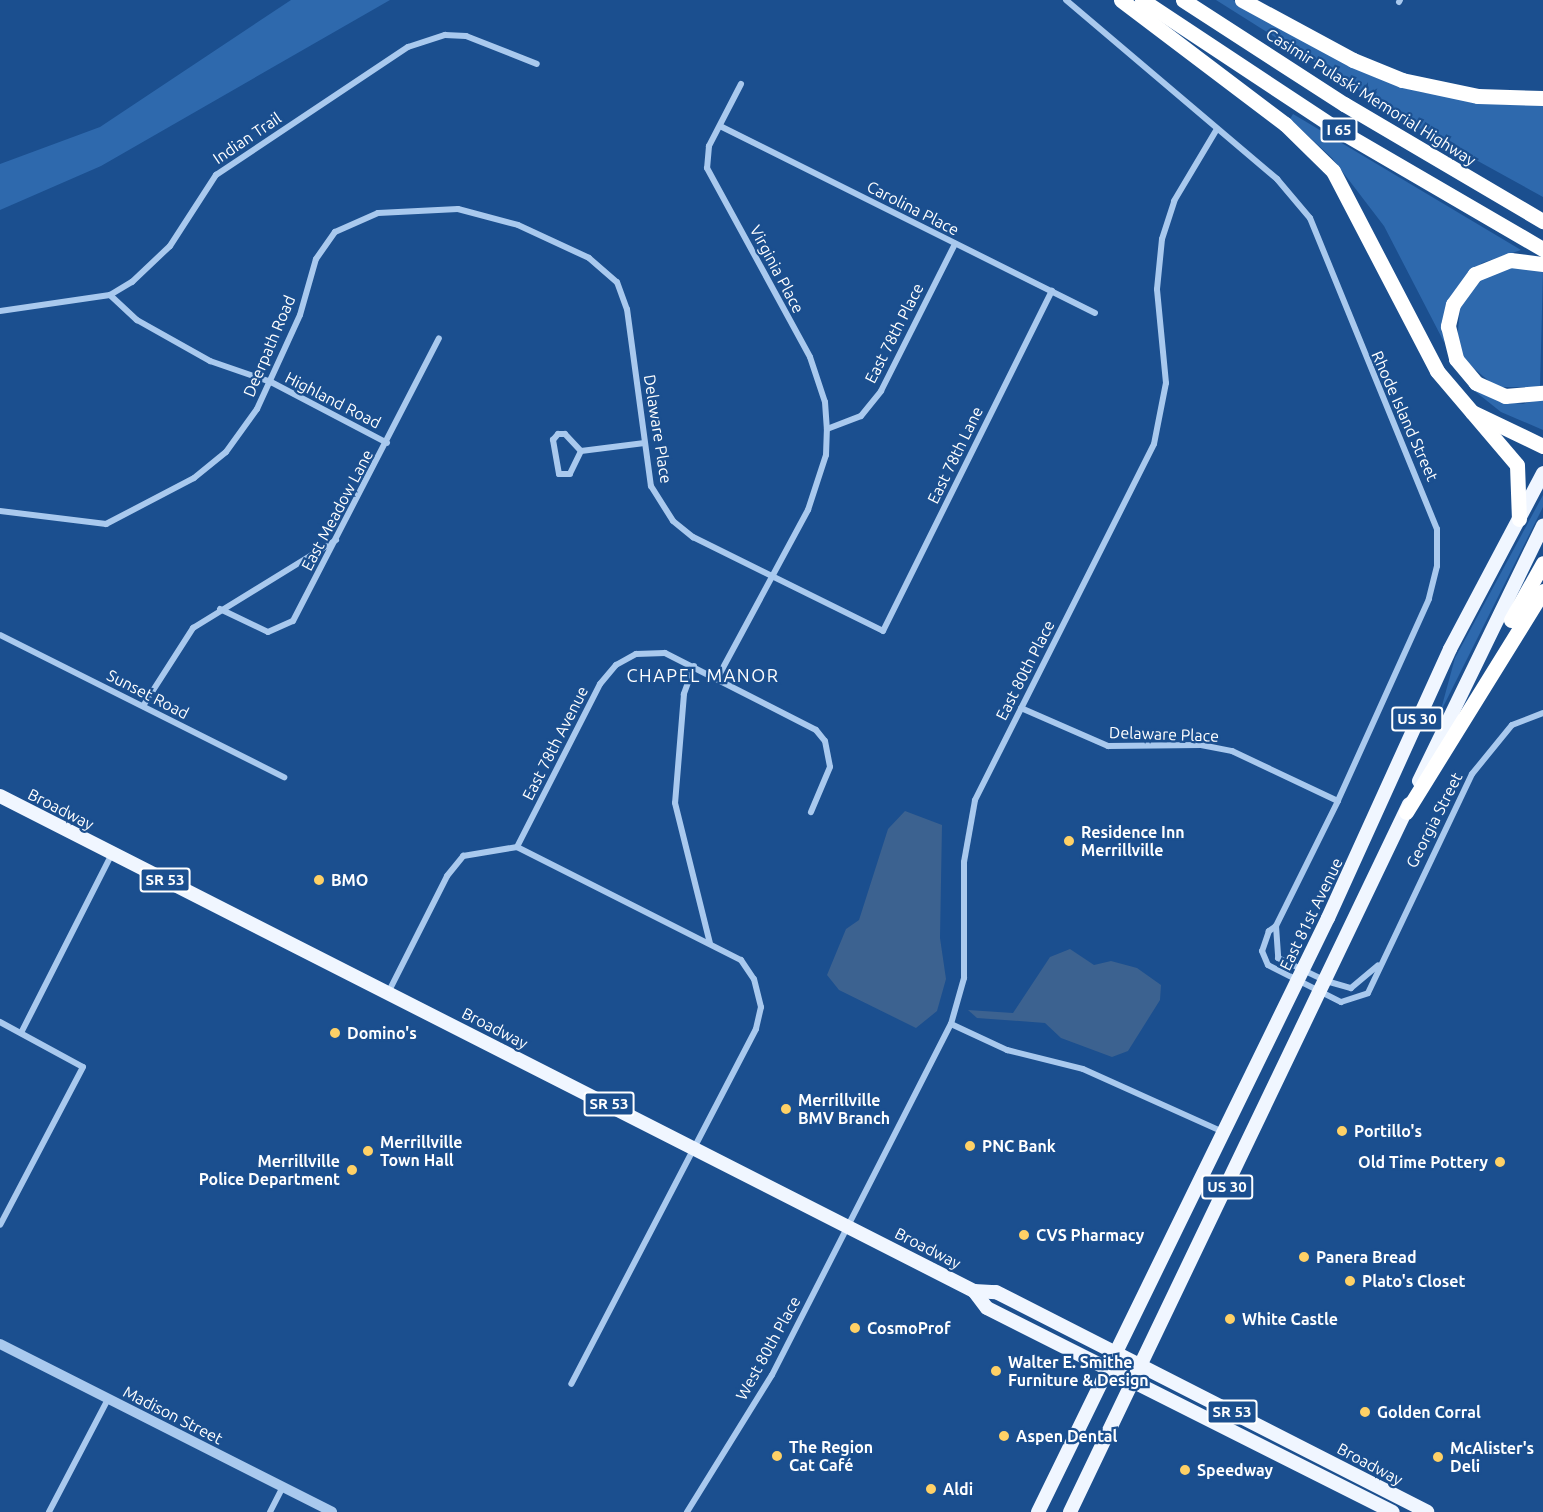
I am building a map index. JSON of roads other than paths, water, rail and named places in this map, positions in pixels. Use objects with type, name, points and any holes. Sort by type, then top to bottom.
[{"type":"highway","points":[[1121,0],[1285,124],[1324,161],[1365,224],[1437,372],[1518,465],[1520,519]]},
{"type":"highway","name":"I 65","points":[[1142,0],[1334,127],[1543,249]]},
{"type":"highway","name":"Casimir Pulaski Memorial Highway","points":[[1183,0],[1353,110],[1543,221]]},
{"type":"highway","points":[[1242,0],[1353,60],[1417,85],[1478,96],[1543,98]]},
{"type":"highway","points":[[1543,264],[1510,260],[1475,274],[1453,304],[1448,326],[1456,359],[1476,383],[1505,396],[1543,393]]},
{"type":"highway","points":[[1472,412],[1543,446]]},
{"type":"highway","points":[[1482,686],[1543,562]]},
{"type":"highway","points":[[1406,812],[1543,591]]},
{"type":"main road","name":"East 81st Avenue","points":[[1107,1370],[1299,976],[1450,649],[1543,472]]},
{"type":"main road","name":"US 30","points":[[1070,1512],[1324,987],[1543,526]]},
{"type":"main road","name":"Broadway","points":[[0,796],[974,1290],[996,1292],[1427,1512]]},
{"type":"main road","name":"Broadway","points":[[974,1290],[987,1308],[1393,1512]]},
{"type":"main road","name":"US 30","points":[[1038,1512],[1107,1370]]},
{"type":"street","name":"Rhode Island Street","points":[[1066,0],[1286,188],[1316,228],[1372,380],[1437,529],[1437,566],[1429,599],[1338,801],[1276,926],[1266,936],[1264,959],[1324,987]]},
{"type":"street","name":"Indian Trail","points":[[0,311],[110,295],[154,266],[216,175],[408,47],[445,35],[466,36],[537,64]]},
{"type":"street","name":"Virginia Place","points":[[741,84],[709,146],[707,168],[810,357],[825,402],[827,429]]},
{"type":"street","name":"Carolina Place","points":[[720,126],[1095,313]]},
{"type":"street","name":"East 80th Place","points":[[849,1226],[951,1024],[966,954],[963,885],[969,823],[1021,708],[1154,444],[1166,382],[1157,289],[1162,239],[1174,201],[1217,129]]},
{"type":"street","name":"Deerpath Road","points":[[0,511],[106,524],[140,510],[226,452],[271,382],[319,254],[335,232],[361,217],[458,209],[483,213],[589,258]]},
{"type":"street","name":"East 78th Place","points":[[827,429],[861,416],[881,391],[954,244]]},
{"type":"street","name":"Delaware Place","points":[[589,258],[617,282],[627,309],[651,486],[673,521],[771,576],[882,631]]},
{"type":"street","name":"East 78th Lane","points":[[882,631],[1052,291]]},
{"type":"street","name":"Highland Road","points":[[110,295],[137,320],[210,362],[271,382],[387,443]]},
{"type":"street","name":"East Meadow Lane","points":[[220,609],[268,632],[278,631],[293,621],[338,538],[439,338]]},
{"type":"street","points":[[718,677],[820,481],[827,429]]},
{"type":"street","points":[[558,434],[565,434],[581,452],[570,474],[559,474],[553,440],[558,434]]},
{"type":"street","points":[[581,452],[644,443]]},
{"type":"street","points":[[143,706],[193,628],[220,609],[338,538]]},
{"type":"street","name":"Sunset Road","points":[[0,634],[284,777]]},
{"type":"street","name":"East 78th Avenue","points":[[517,847],[616,664],[636,654],[665,652],[802,720],[825,741],[830,767],[811,812]]},
{"type":"street","points":[[694,666],[684,694],[675,803],[710,943]]},
{"type":"street","name":"Delaware Place","points":[[1021,708],[1108,746],[1201,745],[1232,751],[1338,801]]},
{"type":"street","name":"Georgia Street","points":[[1324,987],[1341,1002],[1358,999],[1371,988],[1378,965],[1485,753],[1512,724],[1543,713]]},
{"type":"street","points":[[388,993],[463,856],[517,847],[741,960],[754,980],[761,1006],[756,1029],[571,1384]]},
{"type":"street","points":[[21,1033],[112,853]]},
{"type":"street","name":"Rhode Island Street","points":[[1276,926],[1276,956],[1299,976],[1324,987]]},
{"type":"street","name":"Georgia Street","points":[[1324,987],[1351,988],[1378,965]]},
{"type":"street","points":[[0,1022],[83,1067],[0,1225]]},
{"type":"street","points":[[951,1024],[1007,1050],[1083,1069],[1223,1131]]},
{"type":"street","name":"West 80th Place","points":[[687,1512],[772,1375],[849,1226]]},
{"type":"street","name":"Madison Street","points":[[0,1344],[332,1512]]},
{"type":"street","points":[[49,1512],[108,1399]]},
{"type":"street","points":[[270,1512],[283,1487]]},
{"type":"place","name":"Residence Inn Merrillville","points":[[1069,841]]},
{"type":"place","name":"BMO","points":[[319,880]]},
{"type":"place","name":"Domino's","points":[[335,1033]]},
{"type":"place","name":"Merrillville BMV Branch","points":[[786,1109]]},
{"type":"place","name":"Portillo's","points":[[1342,1131]]},
{"type":"place","name":"PNC Bank","points":[[970,1146]]},
{"type":"place","name":"Merrillville Town Hall","points":[[368,1151]]},
{"type":"place","name":"Old Time Pottery","points":[[1500,1162]]},
{"type":"place","name":"Merrillville Police Department","points":[[352,1170]]},
{"type":"place","name":"CVS Pharmacy","points":[[1024,1235]]},
{"type":"place","name":"Panera Bread","points":[[1304,1257]]},
{"type":"place","name":"Plato's Closet","points":[[1350,1281]]},
{"type":"place","name":"White Castle","points":[[1230,1319]]},
{"type":"place","name":"CosmoProf","points":[[855,1328]]},
{"type":"place","name":"Walter E. Smithe Furniture & Design","points":[[996,1371]]},
{"type":"place","name":"Golden Corral","points":[[1365,1412]]},
{"type":"place","name":"Aspen Dental","points":[[1004,1436]]},
{"type":"place","name":"The Region Cat Café","points":[[777,1456]]},
{"type":"place","name":"McAlister's Deli","points":[[1438,1457]]},
{"type":"place","name":"Speedway","points":[[1185,1470]]},
{"type":"place","name":"Aldi","points":[[931,1489]]},
{"type":"district","name":"CHAPEL MANOR","points":[[703,675]]}]
